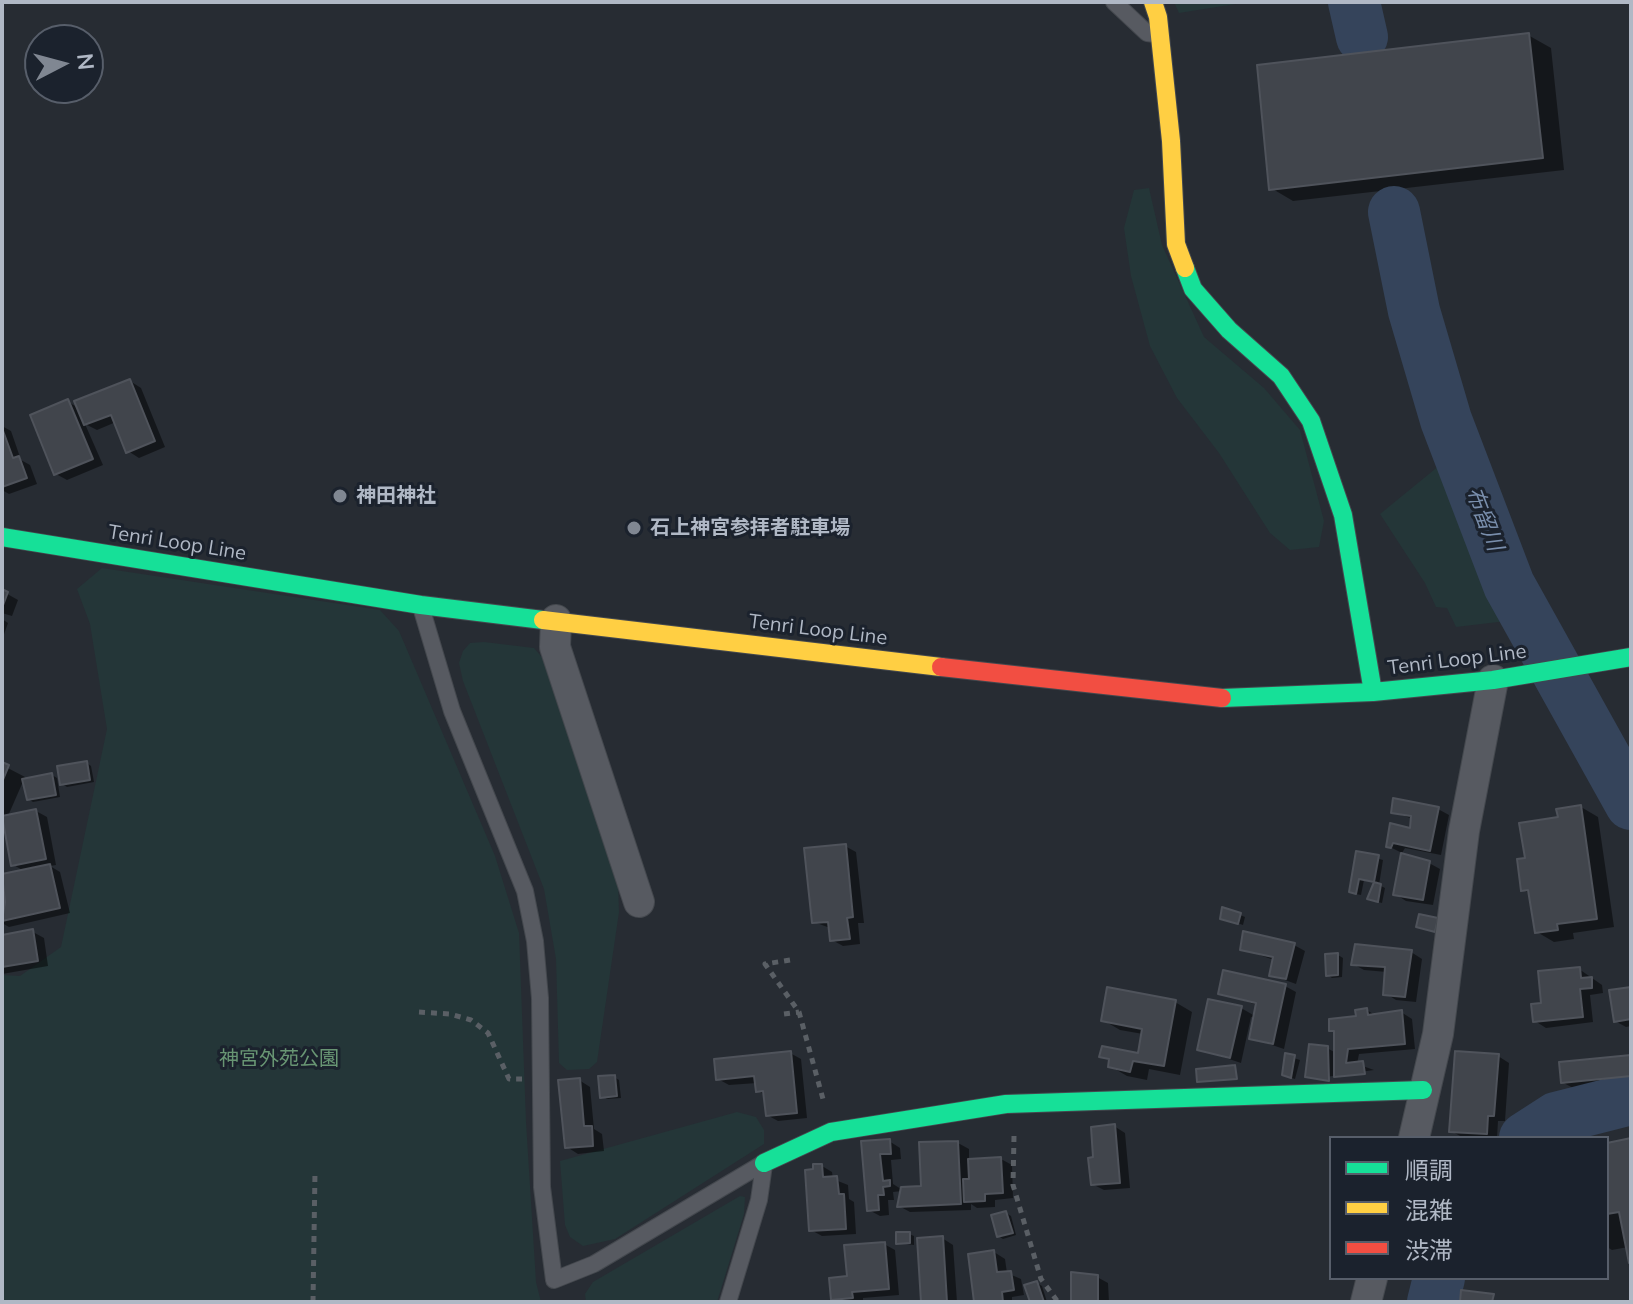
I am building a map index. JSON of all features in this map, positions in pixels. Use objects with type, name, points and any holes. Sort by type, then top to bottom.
[{"type":"main road","points":[[1153,2],[1160,34],[1171,141],[1176,244],[1193,289],[1229,330],[1281,376],[1311,421],[1343,515],[1373,692]]},
{"type":"main road","name":"Tenri Loop Line","points":[[2,537],[421,605],[1206,699],[1373,692],[1493,680],[1631,657]]},
{"type":"main road","points":[[764,1163],[831,1132],[1006,1104],[1423,1090]]},
{"type":"street","points":[[556,620],[555,647],[639,902]]},
{"type":"street","points":[[1415,1136],[1438,1034],[1464,831],[1493,680]]},
{"type":"street","points":[[1366,1302],[1372,1280]]},
{"type":"lane","points":[[1114,2],[1147,33],[1160,34]]},
{"type":"lane","points":[[421,605],[452,711],[525,891],[539,984],[542,1187],[554,1280],[594,1264],[764,1163]]},
{"type":"lane","points":[[728,1302],[759,1200],[764,1163]]},
{"type":"path","points":[[790,960],[765,964],[799,1012],[831,1132]]},
{"type":"path","points":[[419,1012],[450,1014],[471,1020],[488,1033],[509,1079],[522,1079],[541,1094]]},
{"type":"path","points":[[784,1014],[799,1012]]},
{"type":"path","points":[[1006,1104],[1014,1133],[1013,1185],[1041,1279],[1058,1302]]},
{"type":"path","points":[[313,1302],[315,1171]]},
{"type":"green space","points":[[1174,2],[1248,2],[1179,13]]},
{"type":"green space","points":[[1149,188],[1162,245],[1204,337],[1264,388],[1300,430],[1324,521],[1319,547],[1290,550],[1270,533],[1219,453],[1177,398],[1150,346],[1131,276],[1124,228],[1134,190]]},
{"type":"green space","points":[[1451,456],[1515,620],[1456,627],[1447,608],[1436,607],[1425,583],[1380,514]]},
{"type":"green space","name":"神宮外苑公園","points":[[102,568],[380,610],[399,631],[495,856],[519,933],[526,1122],[536,1282],[541,1302],[2,1302],[2,975],[20,976],[61,947],[107,729],[90,624],[77,589]]},
{"type":"green space","points":[[470,643],[534,648],[545,661],[618,883],[619,912],[597,1062],[589,1069],[567,1070],[559,1063],[556,959],[544,889],[463,681],[459,663],[463,651]]},
{"type":"green space","points":[[737,1112],[756,1117],[764,1130],[764,1144],[615,1239],[583,1246],[570,1237],[565,1225],[560,1161]]},
{"type":"green space","points":[[740,1196],[745,1197],[744,1214],[717,1302],[586,1302],[585,1294],[593,1282]]},
{"type":"building","points":[[1529,33],[1543,158],[1269,190],[1257,65]]},
{"type":"building","points":[[130,379],[155,441],[126,453],[111,415],[84,425],[74,401]]},
{"type":"building","points":[[68,399],[93,459],[54,475],[30,415]]},
{"type":"building","points":[[2,428],[13,458],[19,456],[27,478],[2,487]]},
{"type":"building","points":[[2,589],[8,592],[2,608]]},
{"type":"building","points":[[87,761],[90,780],[60,785],[57,766]]},
{"type":"building","points":[[2,762],[9,765],[2,782]]},
{"type":"building","points":[[52,773],[56,795],[27,800],[22,779]]},
{"type":"building","points":[[1393,798],[1439,807],[1430,851],[1393,843],[1391,848],[1386,847],[1390,823],[1410,828],[1411,816],[1391,813]]},
{"type":"building","points":[[1581,805],[1597,919],[1557,924],[1558,930],[1535,933],[1528,890],[1521,891],[1517,859],[1525,858],[1519,823],[1558,817],[1556,809]]},
{"type":"building","points":[[36,809],[46,859],[11,866],[2,816]]},
{"type":"building","points":[[846,844],[853,917],[847,918],[850,939],[830,941],[828,922],[812,923],[804,848]]},
{"type":"building","points":[[1356,851],[1379,855],[1374,882],[1359,879],[1356,894],[1349,892]]},
{"type":"building","points":[[1401,853],[1430,861],[1423,900],[1393,895]]},
{"type":"building","points":[[50,864],[60,908],[2,921],[5,902],[2,874]]},
{"type":"building","points":[[1374,882],[1381,884],[1378,902],[1367,899]]},
{"type":"building","points":[[1222,907],[1241,913],[1238,924],[1220,919]]},
{"type":"building","points":[[1419,914],[1438,918],[1435,932],[1416,927]]},
{"type":"building","points":[[33,929],[38,961],[2,967],[2,935]]},
{"type":"building","points":[[1243,931],[1295,943],[1286,979],[1269,976],[1273,957],[1240,950]]},
{"type":"building","points":[[1355,944],[1412,950],[1405,997],[1383,995],[1385,967],[1351,965]]},
{"type":"building","points":[[1338,953],[1338,975],[1326,976],[1325,954]]},
{"type":"building","points":[[1580,967],[1581,978],[1592,977],[1592,988],[1580,989],[1583,1017],[1533,1022],[1531,1004],[1541,1003],[1538,971]]},
{"type":"building","points":[[1223,970],[1286,984],[1273,1044],[1249,1039],[1256,1003],[1218,994]]},
{"type":"building","points":[[1107,987],[1176,1000],[1164,1066],[1133,1061],[1130,1072],[1108,1067],[1109,1059],[1099,1057],[1102,1046],[1138,1053],[1142,1029],[1101,1021]]},
{"type":"building","points":[[1631,987],[1631,1019],[1614,1022],[1609,990]]},
{"type":"building","points":[[1208,999],[1242,1006],[1230,1058],[1197,1050]]},
{"type":"building","points":[[1367,1008],[1368,1015],[1402,1010],[1405,1044],[1348,1049],[1346,1063],[1363,1061],[1365,1074],[1334,1077],[1334,1031],[1329,1031],[1329,1019],[1356,1016],[1355,1010]]},
{"type":"building","points":[[1309,1044],[1328,1046],[1329,1081],[1305,1077]]},
{"type":"building","points":[[791,1051],[797,1113],[766,1116],[763,1091],[756,1092],[754,1076],[716,1080],[714,1059]]},
{"type":"building","points":[[1455,1051],[1499,1054],[1494,1116],[1488,1116],[1487,1134],[1449,1132]]},
{"type":"building","points":[[1285,1053],[1295,1055],[1291,1078],[1282,1075]]},
{"type":"building","points":[[1631,1055],[1631,1076],[1561,1083],[1559,1062]]},
{"type":"building","points":[[1235,1065],[1237,1079],[1197,1082],[1196,1069]]},
{"type":"building","points":[[615,1075],[617,1096],[600,1098],[598,1076]]},
{"type":"building","points":[[580,1078],[584,1126],[592,1126],[593,1146],[565,1148],[558,1080]]},
{"type":"building","points":[[1115,1124],[1120,1183],[1091,1185],[1088,1158],[1093,1157],[1091,1127]]},
{"type":"building","points":[[1631,1138],[1631,1263],[1619,1212],[1609,1214],[1609,1143]]},
{"type":"building","points":[[890,1139],[891,1154],[880,1154],[883,1181],[890,1180],[890,1186],[883,1187],[884,1195],[878,1195],[879,1210],[867,1211],[861,1141]]},
{"type":"building","points":[[958,1141],[961,1204],[897,1207],[901,1187],[921,1186],[919,1142]]},
{"type":"building","points":[[1001,1157],[1003,1193],[985,1194],[985,1201],[964,1202],[963,1179],[969,1179],[968,1159]]},
{"type":"building","points":[[813,1164],[822,1164],[823,1177],[837,1176],[839,1194],[844,1194],[846,1229],[809,1231],[805,1170],[813,1169]]},
{"type":"building","points":[[1006,1211],[1013,1233],[997,1237],[991,1215]]},
{"type":"building","points":[[896,1232],[910,1232],[910,1243],[896,1244]]},
{"type":"building","points":[[943,1236],[947,1302],[921,1302],[917,1238]]},
{"type":"building","points":[[885,1242],[889,1289],[852,1292],[853,1298],[831,1300],[829,1278],[847,1276],[844,1245]]},
{"type":"building","points":[[994,1250],[997,1272],[1011,1271],[1014,1290],[1002,1292],[1003,1302],[974,1302],[968,1254]]},
{"type":"building","points":[[1071,1272],[1098,1275],[1098,1302],[1071,1302]]},
{"type":"building","points":[[1037,1281],[1044,1302],[1030,1302],[1024,1285]]},
{"type":"building","points":[[1461,1290],[1494,1294],[1492,1302],[1460,1302]]},
{"type":"waterway","name":"布留川","points":[[1354,2],[1362,37]]},
{"type":"waterway","name":"布留川","points":[[1394,212],[1414,311],[1446,420],[1509,585],[1631,804]]},
{"type":"waterway","name":"布留川","points":[[1528,1136],[1556,1118],[1631,1099]]},
{"type":"waterway","name":"布留川","points":[[1433,1302],[1438,1280]]},
{"type":"traffic: fast","points":[[1185,268],[1193,289],[1229,330],[1281,376],[1311,421],[1343,515],[1373,692]]},
{"type":"traffic: fast","points":[[2,537],[421,605],[543,620]]},
{"type":"traffic: fast","points":[[1222,698],[1373,692],[1493,680],[1631,657]]},
{"type":"traffic: fast","points":[[764,1163],[831,1132],[1006,1104],[1423,1090]]},
{"type":"traffic: slow","points":[[1153,2],[1158,17],[1171,141],[1176,244],[1185,268]]},
{"type":"traffic: slow","points":[[543,620],[941,667]]},
{"type":"traffic: jam","points":[[941,667],[1222,698]]},
{"type":"place","name":"神田神社","points":[[340,496]]},
{"type":"place","name":"石上神宮参拝者駐車場","points":[[634,528]]}]
